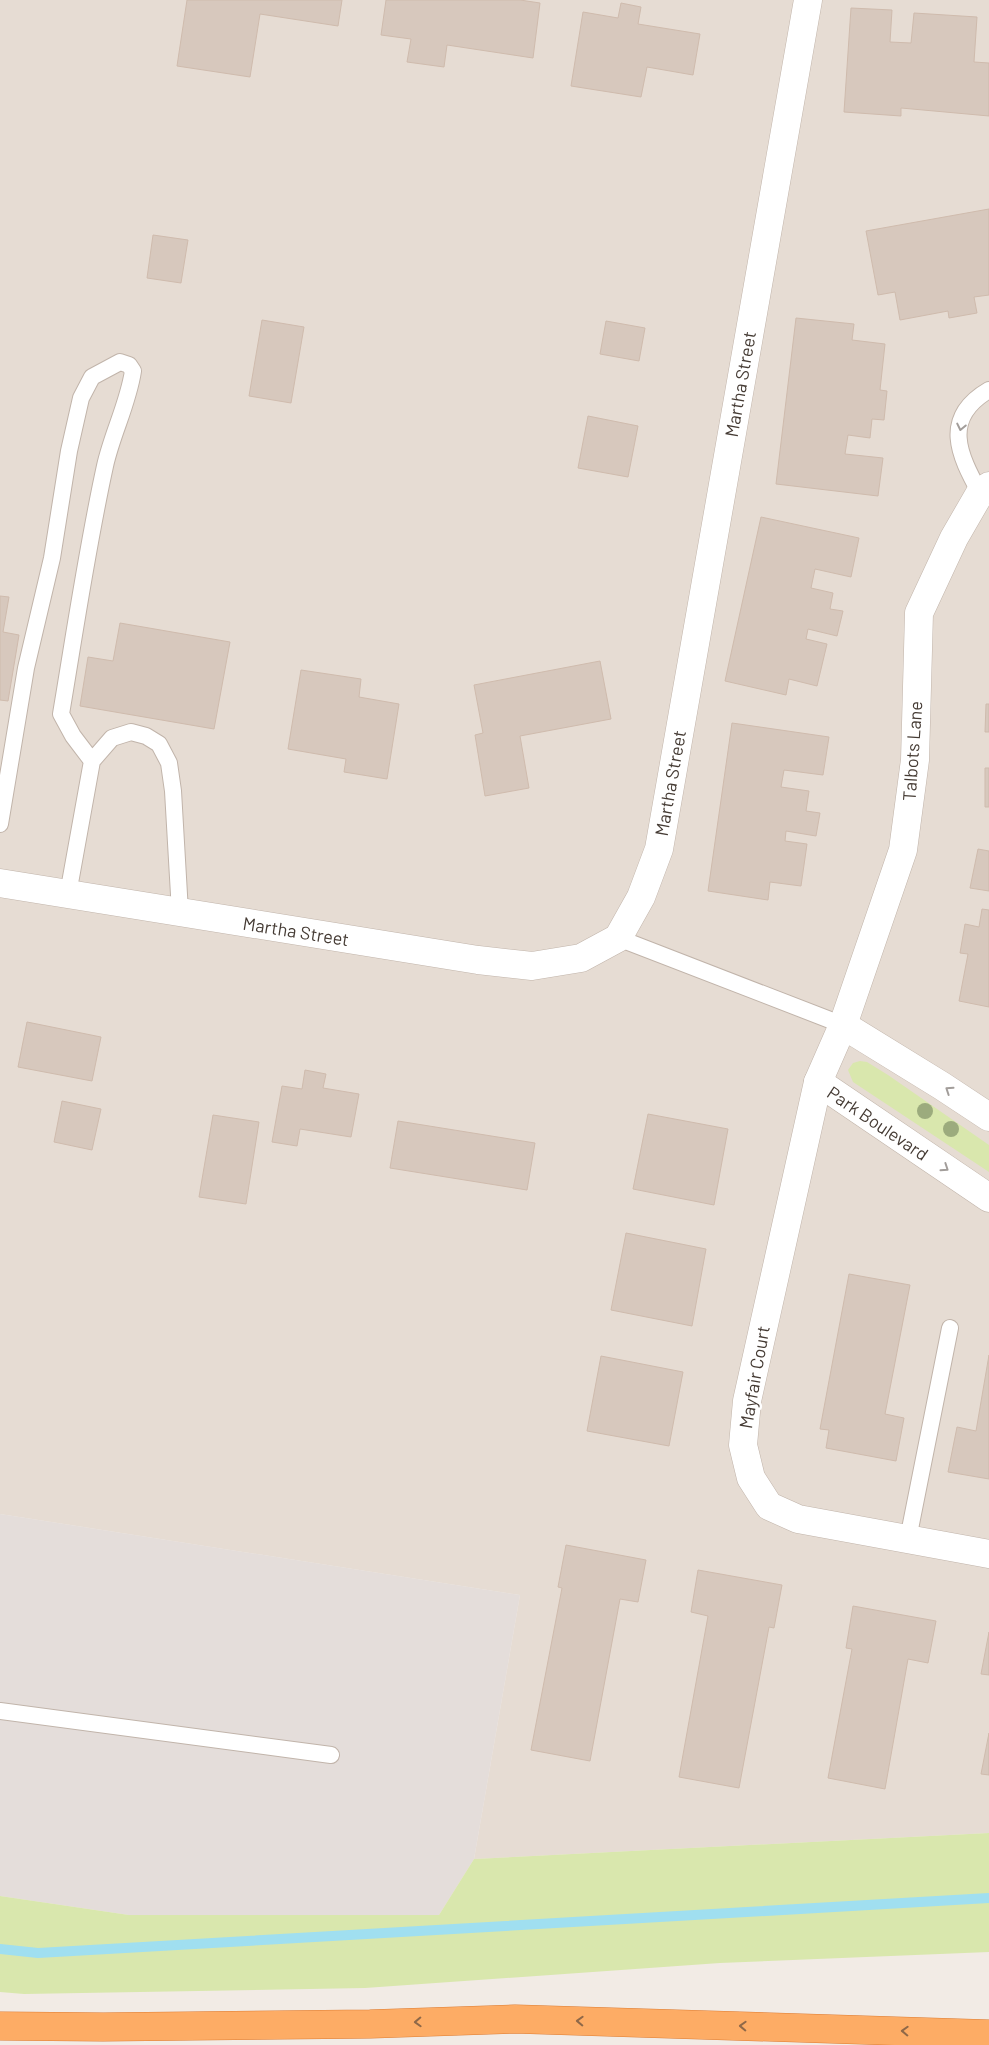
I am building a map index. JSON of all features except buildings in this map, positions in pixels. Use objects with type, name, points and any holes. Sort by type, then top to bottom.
[{"type":"highway","points":[[0,2026],[104,2027],[370,2024],[515,2019],[989,2034]]},
{"type":"highway","points":[[932,2045],[989,2042]]},
{"type":"street","name":"Martha Street","points":[[0,883],[478,960],[532,966],[581,958],[618,938],[641,897],[659,849],[808,0]]},
{"type":"street","name":"Talbots Lane","points":[[843,1025],[903,850],[915,760],[919,613],[954,538],[984,490]]},
{"type":"street","name":"Park Boulevard","points":[[843,1025],[818,1082],[989,1198]]},
{"type":"street","points":[[843,1025],[989,1117]]},
{"type":"street","name":"Mayfair Court","points":[[818,1082],[747,1402],[743,1445],[750,1478],[769,1506],[798,1519],[989,1554]]},
{"type":"lane","points":[[0,824],[26,668],[52,558],[69,451],[81,398],[92,377],[120,362],[129,365],[133,371],[130,387],[106,463],[88,550],[61,714],[73,736],[92,761]]},
{"type":"lane","points":[[984,490],[962,460],[958,445],[959,428],[964,413],[975,400],[989,390]]},
{"type":"lane","points":[[68,894],[92,761],[112,738],[131,732],[146,736],[159,744],[169,763],[173,790],[180,912]]},
{"type":"lane","points":[[618,938],[843,1025]]},
{"type":"lane","points":[[908,1539],[950,1328]]},
{"type":"lane","points":[[0,1711],[331,1755]]},
{"type":"shaded area","points":[[0,0],[989,0],[989,1833],[474,1859],[520,1595],[0,1514]]},
{"type":"shaded area","points":[[0,1514],[520,1595],[474,1859],[439,1915],[129,1915],[0,1896]]},
{"type":"green space","points":[[867,1062],[888,1075],[989,1145],[989,1172],[853,1082],[848,1070],[853,1063]]},
{"type":"green space","points":[[989,1833],[989,1952],[720,1963],[365,1988],[24,1994],[0,1992],[0,1896],[129,1915],[439,1915],[474,1859]],"holes":[[[871,1907],[258,1941],[258,1940]]]},
{"type":"waterway","points":[[0,1949],[38,1953],[989,1898]]}]
